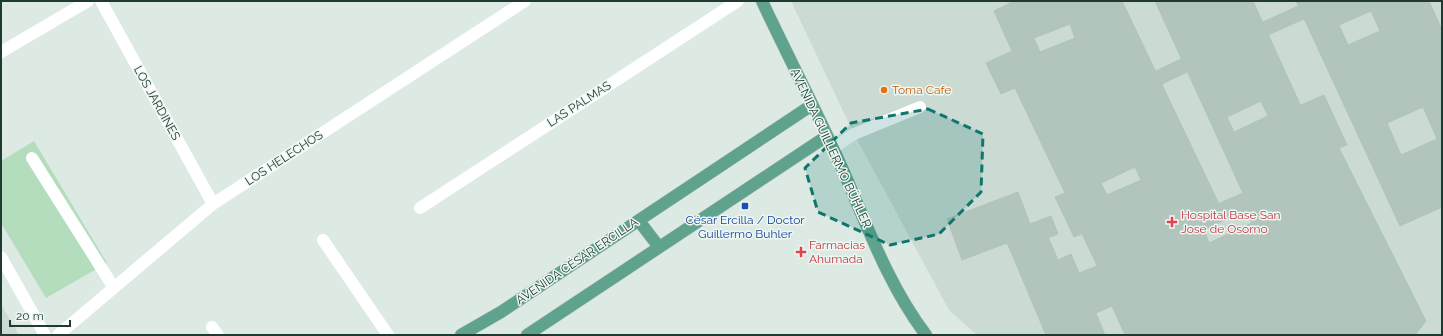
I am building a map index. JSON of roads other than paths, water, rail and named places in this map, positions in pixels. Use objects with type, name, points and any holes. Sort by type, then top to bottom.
[{"type":"main road","name":"AVENIDA GUILLERMO BÜHLER","points":[[762,1],[833,148],[890,278],[902,301],[926,335]]},
{"type":"main road","name":"AVENIDA CÉSAR ERCILLA","points":[[469,333],[812,105]]},
{"type":"main road","points":[[527,335],[827,136]]},
{"type":"main road","points":[[639,220],[659,247]]},
{"type":"street","points":[[1,52],[88,1]]},
{"type":"street","name":"LOS JARDINES","points":[[101,1],[213,204]]},
{"type":"street","name":"LOS HELECHOS","points":[[58,335],[213,204],[525,1]]},
{"type":"street","name":"LAS PALMAS","points":[[420,208],[738,1]]},
{"type":"street","points":[[833,148],[854,134],[920,107]]},
{"type":"street","points":[[32,158],[114,288]]},
{"type":"street","points":[[323,240],[388,335]]},
{"type":"street","points":[[1,257],[45,335]]},
{"type":"place","name":"Toma Cafe","points":[[884,90]]},
{"type":"place","name":"César Ercilla / Doctor Guillermo Buhler","points":[[745,206]]},
{"type":"place","name":"Hospital Base San Jose de Osorno","points":[[1172,222]]},
{"type":"place","name":"Farmacias Ahumada","points":[[801,252]]}]
